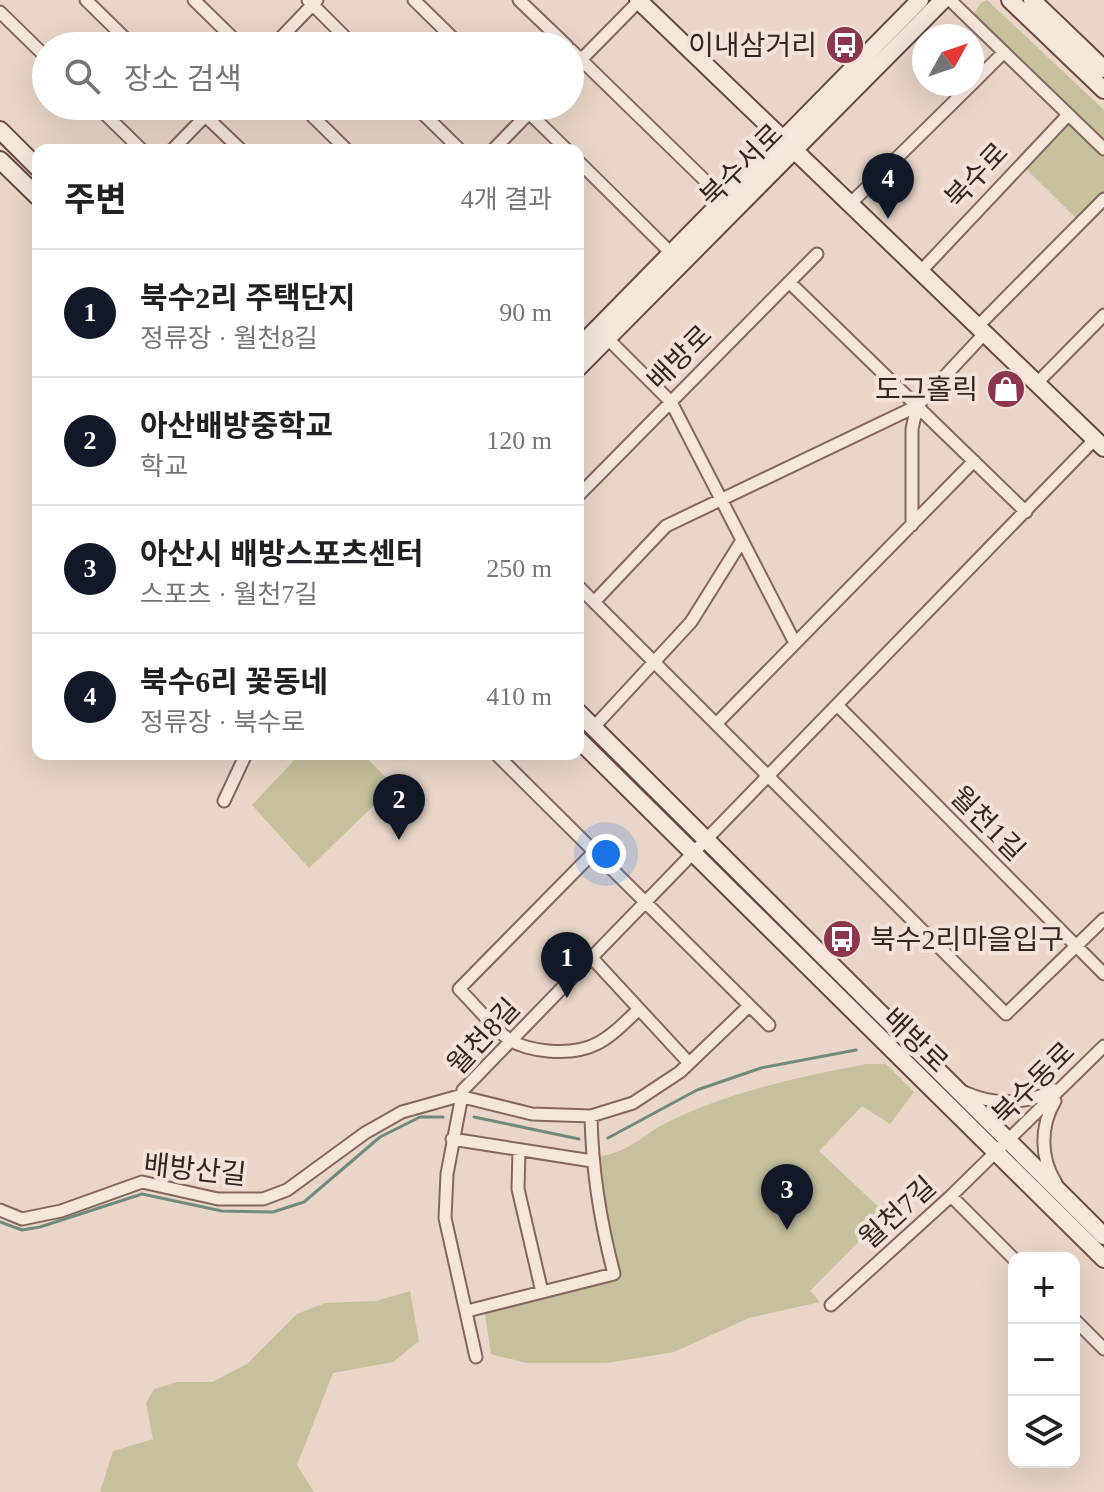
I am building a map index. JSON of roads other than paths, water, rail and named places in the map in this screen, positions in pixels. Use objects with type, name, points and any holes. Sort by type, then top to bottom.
[{"type":"street","points":[[86,0],[119,32]]},
{"type":"street","points":[[194,0],[227,32]]},
{"type":"street","points":[[414,0],[447,32]]},
{"type":"street","points":[[519,0],[552,32]]},
{"type":"street","points":[[584,57],[638,0],[1100,444],[1026,512],[700,849]]},
{"type":"street","name":"북수서로","points":[[584,362],[920,0]]},
{"type":"street","name":"북수서로","points":[[584,342],[724,199],[943,0]]},
{"type":"street","points":[[950,0],[1104,149]]},
{"type":"street","points":[[1010,0],[1104,90]]},
{"type":"street","points":[[1032,0],[1104,69]]},
{"type":"street","points":[[286,32],[313,2],[341,32]]},
{"type":"street","points":[[0,12],[32,43]]},
{"type":"street","points":[[984,72],[1004,52]]},
{"type":"street","points":[[584,63],[724,199]]},
{"type":"street","points":[[851,203],[960,96]]},
{"type":"street","name":"북수로","points":[[921,271],[1068,115]]},
{"type":"street","points":[[111,120],[136,144]]},
{"type":"street","points":[[178,144],[201,120]]},
{"type":"street","points":[[209,120],[235,144]]},
{"type":"street","points":[[316,120],[341,144]]},
{"type":"street","points":[[429,120],[454,144]]},
{"type":"street","points":[[498,144],[519,120]]},
{"type":"street","points":[[540,120],[562,144]]},
{"type":"street","points":[[0,130],[32,162]]},
{"type":"street","points":[[0,160],[32,191]]},
{"type":"street","points":[[584,167],[671,253]]},
{"type":"street","points":[[594,602],[666,526],[917,406],[982,329],[1104,199]]},
{"type":"street","name":"배방로","points":[[584,490],[817,254]]},
{"type":"street","points":[[789,282],[1026,512]]},
{"type":"street","points":[[1037,383],[1102,322]]},
{"type":"street","points":[[607,338],[671,402],[795,643]]},
{"type":"street","points":[[912,525],[912,429],[917,406]]},
{"type":"street","points":[[716,724],[974,461]]},
{"type":"street","points":[[593,728],[691,622],[741,542]]},
{"type":"street","points":[[584,592],[1006,1014],[1104,919]]},
{"type":"street","name":"월천1길","points":[[838,706],[1104,974]]},
{"type":"street","name":"배방로","points":[[584,718],[700,849],[1001,1147],[1104,1259]]},
{"type":"street","name":"배방로","points":[[584,744],[952,1086],[1001,1147],[1067,1200],[1104,1236]]},
{"type":"street","points":[[224,801],[243,760]]},
{"type":"street","points":[[502,760],[769,1025]]},
{"type":"street","name":"월천8길","points":[[476,1357],[445,1218],[459,1096],[509,1040],[700,849]]},
{"type":"street","points":[[595,851],[459,989],[509,1040],[537,1050],[570,1053],[591,1048],[612,1036],[639,1009]]},
{"type":"street","points":[[592,958],[689,1063]]},
{"type":"street","points":[[459,1096],[532,1114],[591,1116],[633,1103],[689,1063],[749,1006]]},
{"type":"street","name":"북수동로","points":[[1001,1147],[1104,1046]]},
{"type":"street","points":[[952,1086],[998,1102],[1043,1096],[1063,1087]]},
{"type":"street","points":[[1063,1087],[1049,1110],[1043,1132],[1044,1154],[1052,1177],[1067,1200]]},
{"type":"street","name":"배방산길","points":[[0,1210],[22,1219],[61,1211],[142,1182],[218,1199],[263,1199],[287,1190],[365,1133],[402,1112],[459,1096]]},
{"type":"street","points":[[467,1311],[614,1274],[600,1221],[592,1161],[591,1116]]},
{"type":"street","points":[[452,1139],[592,1161]]},
{"type":"street","name":"월천7길","points":[[831,1305],[1001,1147]]},
{"type":"street","points":[[519,1150],[518,1189],[542,1292]]},
{"type":"street","points":[[951,1196],[1008,1253]]},
{"type":"street","points":[[1079,1324],[1104,1349]]},
{"type":"waterway","points":[[608,1138],[697,1090],[761,1068],[856,1050]]},
{"type":"waterway","points":[[0,1222],[22,1230],[40,1227],[142,1194],[222,1211],[273,1212],[304,1202],[380,1137],[420,1117],[443,1117]]},
{"type":"waterway","points":[[474,1117],[579,1139]]},
{"type":"place","name":"이내삼거리","points":[[845,45]]},
{"type":"place","name":"북수6리 꽃동네","points":[[888,219]]},
{"type":"place","name":"도그홀릭","points":[[1006,389]]},
{"type":"place","name":"아산배방중학교","points":[[399,840]]},
{"type":"place","name":"북수2리마을입구","points":[[842,939]]},
{"type":"place","name":"북수2리 주택단지","points":[[567,998]]},
{"type":"place","name":"아산시 배방스포츠센터","points":[[787,1230]]}]
